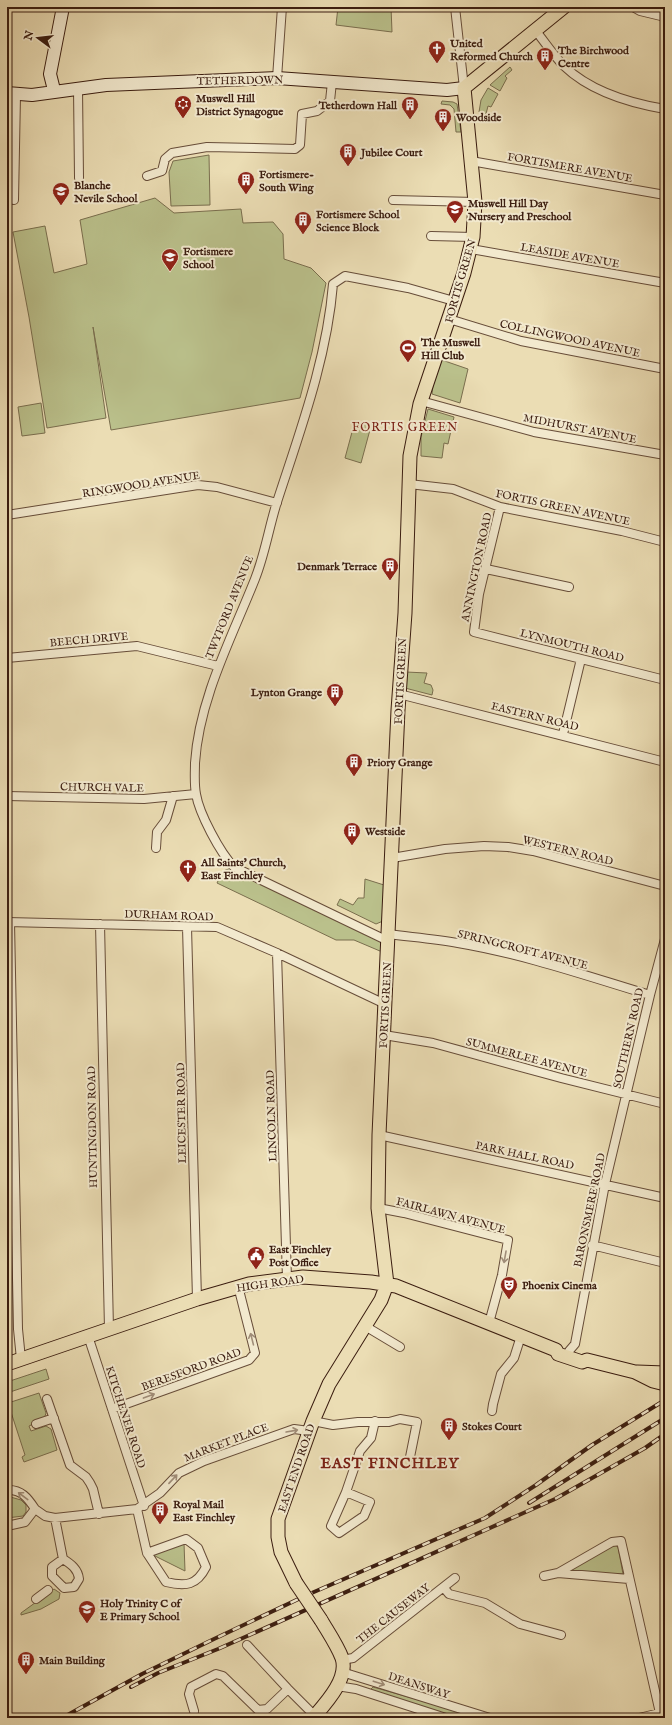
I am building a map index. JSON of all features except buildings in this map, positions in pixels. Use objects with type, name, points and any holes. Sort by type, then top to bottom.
[{"type":"main road","points":[[464,88],[564,7]]},
{"type":"main road","name":"FORTIS GREEN","points":[[387,1284],[378,1208],[379,1135],[411,452],[421,401],[472,243],[475,202],[464,88]]},
{"type":"main road","name":"HIGH ROAD","points":[[7,1364],[109,1328],[238,1286],[303,1276],[387,1284],[405,1288],[556,1350],[558,1354],[582,1362],[587,1360],[635,1372],[665,1373]]},
{"type":"main road","name":"EAST END ROAD","points":[[342,1666],[321,1620],[296,1583],[281,1552],[278,1537],[278,1520],[311,1426],[329,1384],[381,1300],[387,1284]]},
{"type":"main road","name":"HIGH ROAD","points":[[556,1350],[560,1348],[572,1348],[584,1356],[587,1360]]},
{"type":"main road","name":"HIGH ROAD","points":[[635,1372],[653,1381],[665,1384]]},
{"type":"main road","points":[[314,1717],[337,1686],[342,1666]]},
{"type":"street","points":[[54,90],[50,74],[63,7]]},
{"type":"street","points":[[277,78],[282,7]]},
{"type":"street","points":[[456,7],[464,88]]},
{"type":"street","points":[[633,7],[640,11],[665,17]]},
{"type":"street","points":[[535,30],[564,66],[583,81],[605,93],[626,100],[665,109]]},
{"type":"street","name":"TETHERDOWN","points":[[11,94],[32,94],[54,90],[125,84],[277,78],[447,90],[464,88]]},
{"type":"street","points":[[147,176],[162,171],[165,159],[172,153],[207,147],[295,149],[300,145],[302,114],[316,111],[330,101],[332,82]]},
{"type":"street","points":[[78,88],[79,178]]},
{"type":"street","points":[[11,94],[14,200]]},
{"type":"street","name":"FORTISMERE AVENUE","points":[[471,161],[665,196]]},
{"type":"street","points":[[393,200],[475,202]]},
{"type":"street","name":"LEASIDE AVENUE","points":[[431,236],[472,243],[665,283]]},
{"type":"street","name":"TWYFORD AVENUE","points":[[388,937],[234,867],[218,845],[206,822],[196,794],[195,762],[200,731],[218,666],[256,577],[277,503],[296,444],[324,346],[333,284],[345,276],[408,288],[454,301]]},
{"type":"street","name":"COLLINGWOOD AVENUE","points":[[448,319],[521,341],[665,369]]},
{"type":"street","name":"MIDHURST AVENUE","points":[[421,401],[534,432],[665,455]]},
{"type":"street","name":"FORTIS GREEN AVENUE","points":[[409,484],[453,489],[500,507],[622,531],[665,542]]},
{"type":"street","name":"RINGWOOD AVENUE","points":[[7,515],[198,486],[217,486],[277,503]]},
{"type":"street","name":"ANNINGTON ROAD","points":[[474,632],[479,594],[500,507]]},
{"type":"street","points":[[486,569],[569,587]]},
{"type":"street","name":"LYNMOUTH ROAD","points":[[474,632],[665,680]]},
{"type":"street","name":"BEECH DRIVE","points":[[7,658],[137,646],[218,666]]},
{"type":"street","points":[[563,734],[581,659]]},
{"type":"street","name":"EASTERN ROAD","points":[[399,694],[563,734],[665,762]]},
{"type":"street","name":"CHURCH VALE","points":[[7,796],[144,799],[196,794]]},
{"type":"street","points":[[156,848],[157,832],[166,820],[174,796]]},
{"type":"street","name":"WESTERN ROAD","points":[[392,858],[445,849],[484,846],[508,847],[533,851],[665,886]]},
{"type":"street","points":[[9,922],[18,1322],[21,1359]]},
{"type":"street","name":"DURHAM ROAD","points":[[9,922],[217,927],[277,952],[385,1004]]},
{"type":"street","name":"HUNTINGDON ROAD","points":[[100,924],[109,1328]]},
{"type":"street","name":"LEICESTER ROAD","points":[[187,927],[197,1299]]},
{"type":"street","name":"SPRINGCROFT AVENUE","points":[[388,937],[459,943],[502,952],[549,964],[650,995]]},
{"type":"street","name":"SOUTHERN ROAD","points":[[615,1143],[650,995],[665,939]]},
{"type":"street","name":"LINCOLN ROAD","points":[[277,952],[287,1279]]},
{"type":"street","name":"SUMMERLEE AVENUE","points":[[384,1035],[432,1043],[665,1104]]},
{"type":"street","name":"PARK HALL ROAD","points":[[379,1135],[665,1198]]},
{"type":"street","name":"BARONSMERE ROAD","points":[[572,1348],[592,1245],[615,1143]]},
{"type":"street","name":"FAIRLAWN AVENUE","points":[[378,1208],[404,1213],[508,1240],[502,1275],[489,1323]]},
{"type":"street","points":[[592,1245],[665,1263]]},
{"type":"street","name":"BERESFORD ROAD","points":[[112,1409],[249,1360],[255,1353],[238,1286]]},
{"type":"street","points":[[365,1326],[400,1347]]},
{"type":"street","name":"KITCHENER ROAD","points":[[88,1336],[112,1409],[140,1507],[146,1553]]},
{"type":"street","points":[[492,1411],[501,1374],[514,1358],[522,1336]]},
{"type":"street","points":[[47,1398],[70,1465],[86,1477],[93,1489],[99,1514]]},
{"type":"street","points":[[36,1424],[54,1418]]},
{"type":"street","name":"MARKET PLACE","points":[[140,1507],[160,1493],[179,1473],[204,1461],[294,1428],[389,1422],[400,1419],[417,1422],[410,1457]]},
{"type":"street","points":[[346,1492],[370,1502],[364,1516],[339,1534],[331,1526],[346,1492],[360,1451],[371,1438],[375,1422]]},
{"type":"street","points":[[7,1490],[16,1491],[22,1494],[35,1509],[45,1516],[55,1518],[99,1514],[140,1507]]},
{"type":"street","points":[[7,1526],[25,1522],[35,1509]]},
{"type":"street","points":[[55,1518],[63,1559]]},
{"type":"street","points":[[186,1540],[198,1548],[206,1567],[201,1577],[194,1583],[178,1585],[166,1582],[146,1553],[186,1540]]},
{"type":"street","points":[[558,1573],[612,1542],[621,1541],[629,1579],[663,1713],[639,1718]]},
{"type":"street","points":[[544,1576],[558,1573],[629,1579]]},
{"type":"street","name":"THE CAUSEWAY","points":[[342,1666],[455,1578]]},
{"type":"street","points":[[444,1588],[449,1594],[485,1603],[520,1624],[561,1635]]},
{"type":"street","points":[[36,1598],[48,1590]]},
{"type":"street","points":[[247,1645],[314,1717]]},
{"type":"street","name":"DEANSWAY","points":[[342,1666],[490,1718]]},
{"type":"street","points":[[194,1711],[189,1694],[190,1687],[216,1674],[223,1676],[258,1710],[267,1708],[288,1689]]},
{"type":"street","name":"DEANSWAY","points":[[337,1686],[366,1693],[446,1718]]},
{"type":"green space","points":[[338,7],[391,7],[392,32],[336,25]]},
{"type":"green space","points":[[510,67],[512,70],[505,76],[507,78],[500,91],[490,85]]},
{"type":"green space","points":[[488,88],[498,94],[491,107],[488,106],[486,114],[479,112],[481,100]]},
{"type":"green space","points":[[442,101],[457,104],[461,132],[456,132],[454,109],[450,105],[441,104]]},
{"type":"green space","points":[[209,155],[210,205],[171,206],[169,172],[173,161]]},
{"type":"green space","name":"Fortismere School","points":[[155,198],[174,213],[241,209],[243,223],[273,222],[283,234],[284,259],[311,268],[326,283],[312,352],[300,398],[111,430],[93,327],[106,418],[47,428],[29,317],[13,232],[45,226],[54,273],[87,264],[80,220]]},
{"type":"green space","points":[[436,358],[468,369],[460,403],[432,394]]},
{"type":"green space","points":[[41,403],[45,433],[22,436],[18,407]]},
{"type":"green space","points":[[428,409],[454,417],[448,444],[444,443],[442,458],[421,456],[421,437]]},
{"type":"green space","points":[[355,421],[371,426],[361,463],[345,458]]},
{"type":"green space","points":[[406,672],[427,673],[424,683],[431,685],[433,690],[432,695],[405,688]]},
{"type":"green space","points":[[234,867],[388,941],[387,954],[354,940],[336,940],[217,883],[223,871]]},
{"type":"green space","points":[[365,879],[384,885],[383,921],[376,924],[337,905],[340,899],[353,905],[358,898],[364,898]]},
{"type":"green space","points":[[46,1369],[49,1379],[7,1393],[7,1382]]},
{"type":"green space","points":[[39,1393],[46,1413],[44,1419],[29,1426],[31,1431],[46,1426],[51,1429],[57,1450],[24,1462],[22,1457],[25,1455],[8,1403]]},
{"type":"green space","points":[[7,1496],[21,1500],[26,1505],[26,1512],[23,1516],[7,1518]]},
{"type":"green space","points":[[184,1543],[185,1571],[153,1555]]},
{"type":"green space","points":[[615,1545],[618,1547],[623,1574],[571,1572],[573,1567]]},
{"type":"green space","points":[[54,1589],[60,1593],[59,1599],[41,1609],[21,1615],[21,1613]]},
{"type":"green space","points":[[373,1687],[482,1718],[456,1718],[371,1693],[371,1689]]},
{"type":"railway","points":[[62,1718],[142,1674],[307,1595],[485,1518],[536,1485],[592,1445],[665,1400]]},
{"type":"railway","points":[[529,1503],[665,1418]]},
{"type":"railway","points":[[131,1687],[158,1673],[218,1649],[555,1499],[645,1448],[665,1434]]},
{"type":"place","name":"United Reformed Church","points":[[437,64]]},
{"type":"place","name":"The Birchwood Centre","points":[[545,71]]},
{"type":"place","name":"Muswell Hill District Synagogue","points":[[183,119]]},
{"type":"place","name":"Tetherdown Hall","points":[[410,120]]},
{"type":"place","name":"Woodside","points":[[443,132]]},
{"type":"place","name":"Jubilee Court","points":[[348,167]]},
{"type":"place","name":"Fortismere- South Wing","points":[[246,195]]},
{"type":"place","name":"Blanche Nevile School","points":[[61,206]]},
{"type":"place","name":"Muswell Hill Day Nursery and Preschool","points":[[455,224]]},
{"type":"place","name":"Fortismere School Science Block","points":[[303,235]]},
{"type":"place","name":"Fortismere School","points":[[170,272]]},
{"type":"place","name":"The Muswell Hill Club","points":[[408,363]]},
{"type":"place","name":"Denmark Terrace","points":[[390,581]]},
{"type":"place","name":"Lynton Grange","points":[[335,707]]},
{"type":"place","name":"Priory Grange","points":[[354,777]]},
{"type":"place","name":"Westside","points":[[352,846]]},
{"type":"place","name":"All Saints' Church, East Finchley","points":[[188,883]]},
{"type":"place","name":"East Finchley Post Office","points":[[256,1270]]},
{"type":"place","name":"Phoenix Cinema","points":[[509,1300]]},
{"type":"place","name":"Stokes Court","points":[[449,1441]]},
{"type":"place","name":"Royal Mail East Finchley","points":[[160,1525]]},
{"type":"place","name":"Holy Trinity C of E Primary School","points":[[87,1624]]},
{"type":"place","name":"Main Building","points":[[26,1675]]},
{"type":"district","name":"FORTIS GREEN","points":[[405,427]]},
{"type":"district","name":"EAST FINCHLEY","points":[[390,1463]]}]
